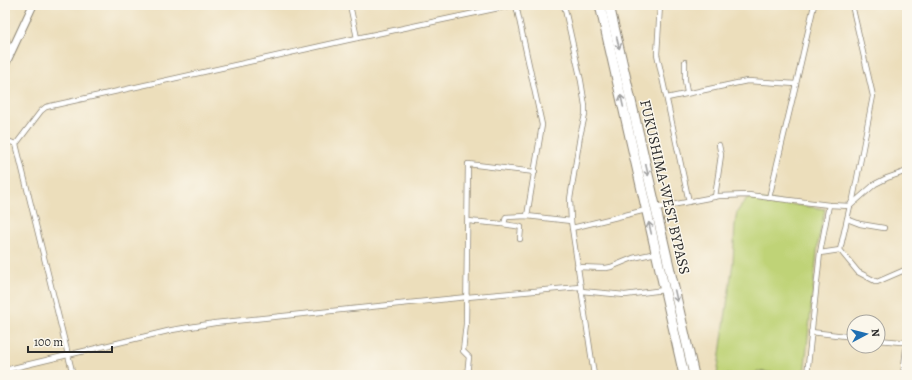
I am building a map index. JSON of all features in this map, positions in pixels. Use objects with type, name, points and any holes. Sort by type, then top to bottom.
[{"type":"highway","name":"FUKUSHIMA-WEST BYPASS","points":[[600,5],[684,375]]},
{"type":"highway","name":"FUKUSHIMA-WEST BYPASS","points":[[609,5],[694,375]]},
{"type":"street","points":[[5,65],[33,5]]},
{"type":"street","points":[[350,5],[357,38]]},
{"type":"street","points":[[73,375],[16,144],[40,110],[46,107],[513,5]]},
{"type":"street","points":[[516,5],[542,126],[527,216]]},
{"type":"street","points":[[564,5],[585,106],[570,199],[571,221],[577,267],[594,375]]},
{"type":"street","points":[[660,5],[657,54],[690,202]]},
{"type":"street","points":[[769,198],[814,5]]},
{"type":"street","points":[[840,250],[853,199],[873,96],[852,5]]},
{"type":"street","points":[[5,34],[11,53]]},
{"type":"street","points":[[685,62],[687,94]]},
{"type":"street","points":[[667,98],[747,81],[796,84]]},
{"type":"street","points":[[5,140],[16,144]]},
{"type":"street","points":[[715,197],[721,155],[719,145]]},
{"type":"street","points":[[467,375],[469,357],[463,351],[466,324],[468,164],[535,172]]},
{"type":"street","points":[[656,208],[727,195],[748,195],[829,205],[850,206],[875,184],[907,171]]},
{"type":"street","points":[[807,375],[820,253],[829,205]]},
{"type":"street","points":[[572,228],[646,210]]},
{"type":"street","points":[[504,224],[506,217],[527,216],[571,221]]},
{"type":"street","points":[[847,219],[860,224],[884,228]]},
{"type":"street","points":[[468,221],[521,227],[520,239]]},
{"type":"street","points":[[820,253],[840,250]]},
{"type":"street","points":[[840,250],[858,272],[877,282],[907,269]]},
{"type":"street","points":[[577,267],[606,268],[633,258],[656,253]]},
{"type":"street","points":[[5,370],[172,330],[215,323],[466,297],[581,289],[625,294],[664,290]]},
{"type":"street","points":[[811,332],[846,336]]},
{"type":"street","points":[[886,341],[907,341],[903,375]]},
{"type":"green space","points":[[747,198],[825,209],[818,243],[804,375],[757,371],[757,375],[717,375],[733,262],[737,212]]}]
